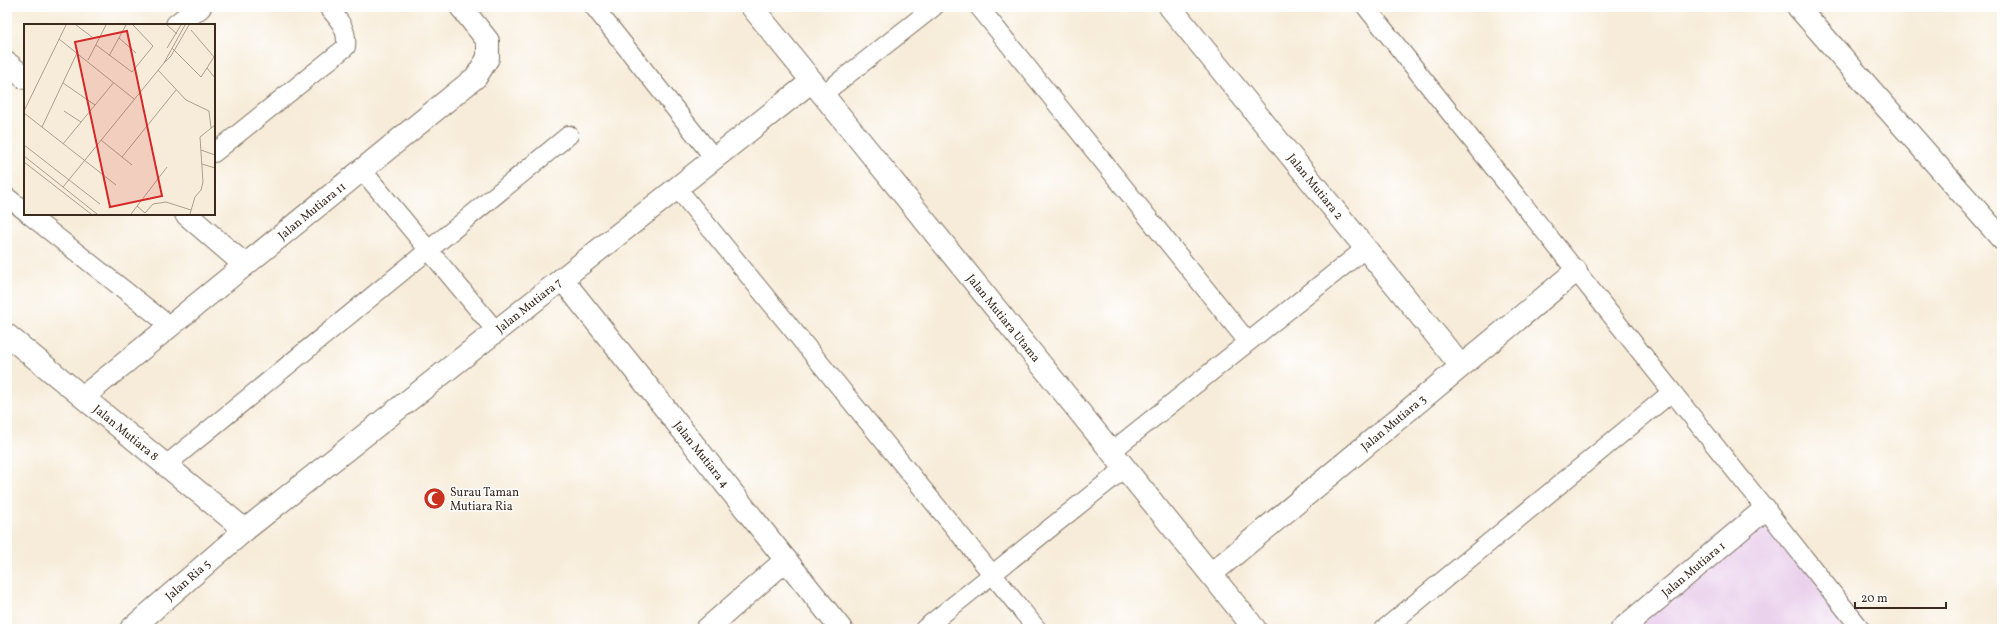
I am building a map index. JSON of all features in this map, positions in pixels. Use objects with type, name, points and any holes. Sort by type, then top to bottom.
[{"type":"street","points":[[178,24],[200,7]]},
{"type":"street","name":"Jalan Mutiara 11","points":[[83,397],[476,77],[488,58],[488,41],[461,7]]},
{"type":"street","name":"Jalan Mutiara Utama","points":[[752,7],[1255,629]]},
{"type":"street","name":"Jalan Mutiara 2","points":[[1170,7],[1461,366]]},
{"type":"street","points":[[1798,7],[2002,240]]},
{"type":"street","points":[[7,63],[24,77]]},
{"type":"street","name":"Jalan Mutiara 7","points":[[245,530],[714,158],[818,88]]},
{"type":"street","points":[[187,215],[245,265]]},
{"type":"street","name":"Jalan Mutiara 3","points":[[1211,574],[1576,271]]},
{"type":"street","name":"Jalan Mutiara 4","points":[[562,279],[841,629]]},
{"type":"street","name":"Jalan Mutiara 8","points":[[7,335],[245,530]]},
{"type":"street","name":"Jalan Mutiara 1","points":[[1622,629],[1765,509]]},
{"type":"street","name":"Jalan Ria 5","points":[[131,629],[245,530]]},
{"type":"street","points":[[707,629],[786,560]]},
{"type":"lane","points":[[215,152],[346,47],[347,36],[343,24],[328,7]]},
{"type":"lane","points":[[594,7],[714,158]]},
{"type":"lane","points":[[818,88],[934,7]]},
{"type":"lane","points":[[979,7],[1248,342]]},
{"type":"lane","points":[[1366,7],[1861,629]]},
{"type":"lane","points":[[166,465],[569,135]]},
{"type":"lane","points":[[362,170],[496,331]]},
{"type":"lane","points":[[677,188],[1037,629]]},
{"type":"lane","points":[[7,197],[24,210]]},
{"type":"lane","points":[[29,215],[170,326]]},
{"type":"lane","points":[[1112,451],[1366,248]]},
{"type":"lane","points":[[1384,629],[1672,392]]},
{"type":"lane","points":[[924,629],[1126,468]]},
{"type":"shaded area","points":[[1764,496],[1870,629],[1605,629]]},
{"type":"place","name":"Surau Taman Mutiara Ria","points":[[435,499]]}]
